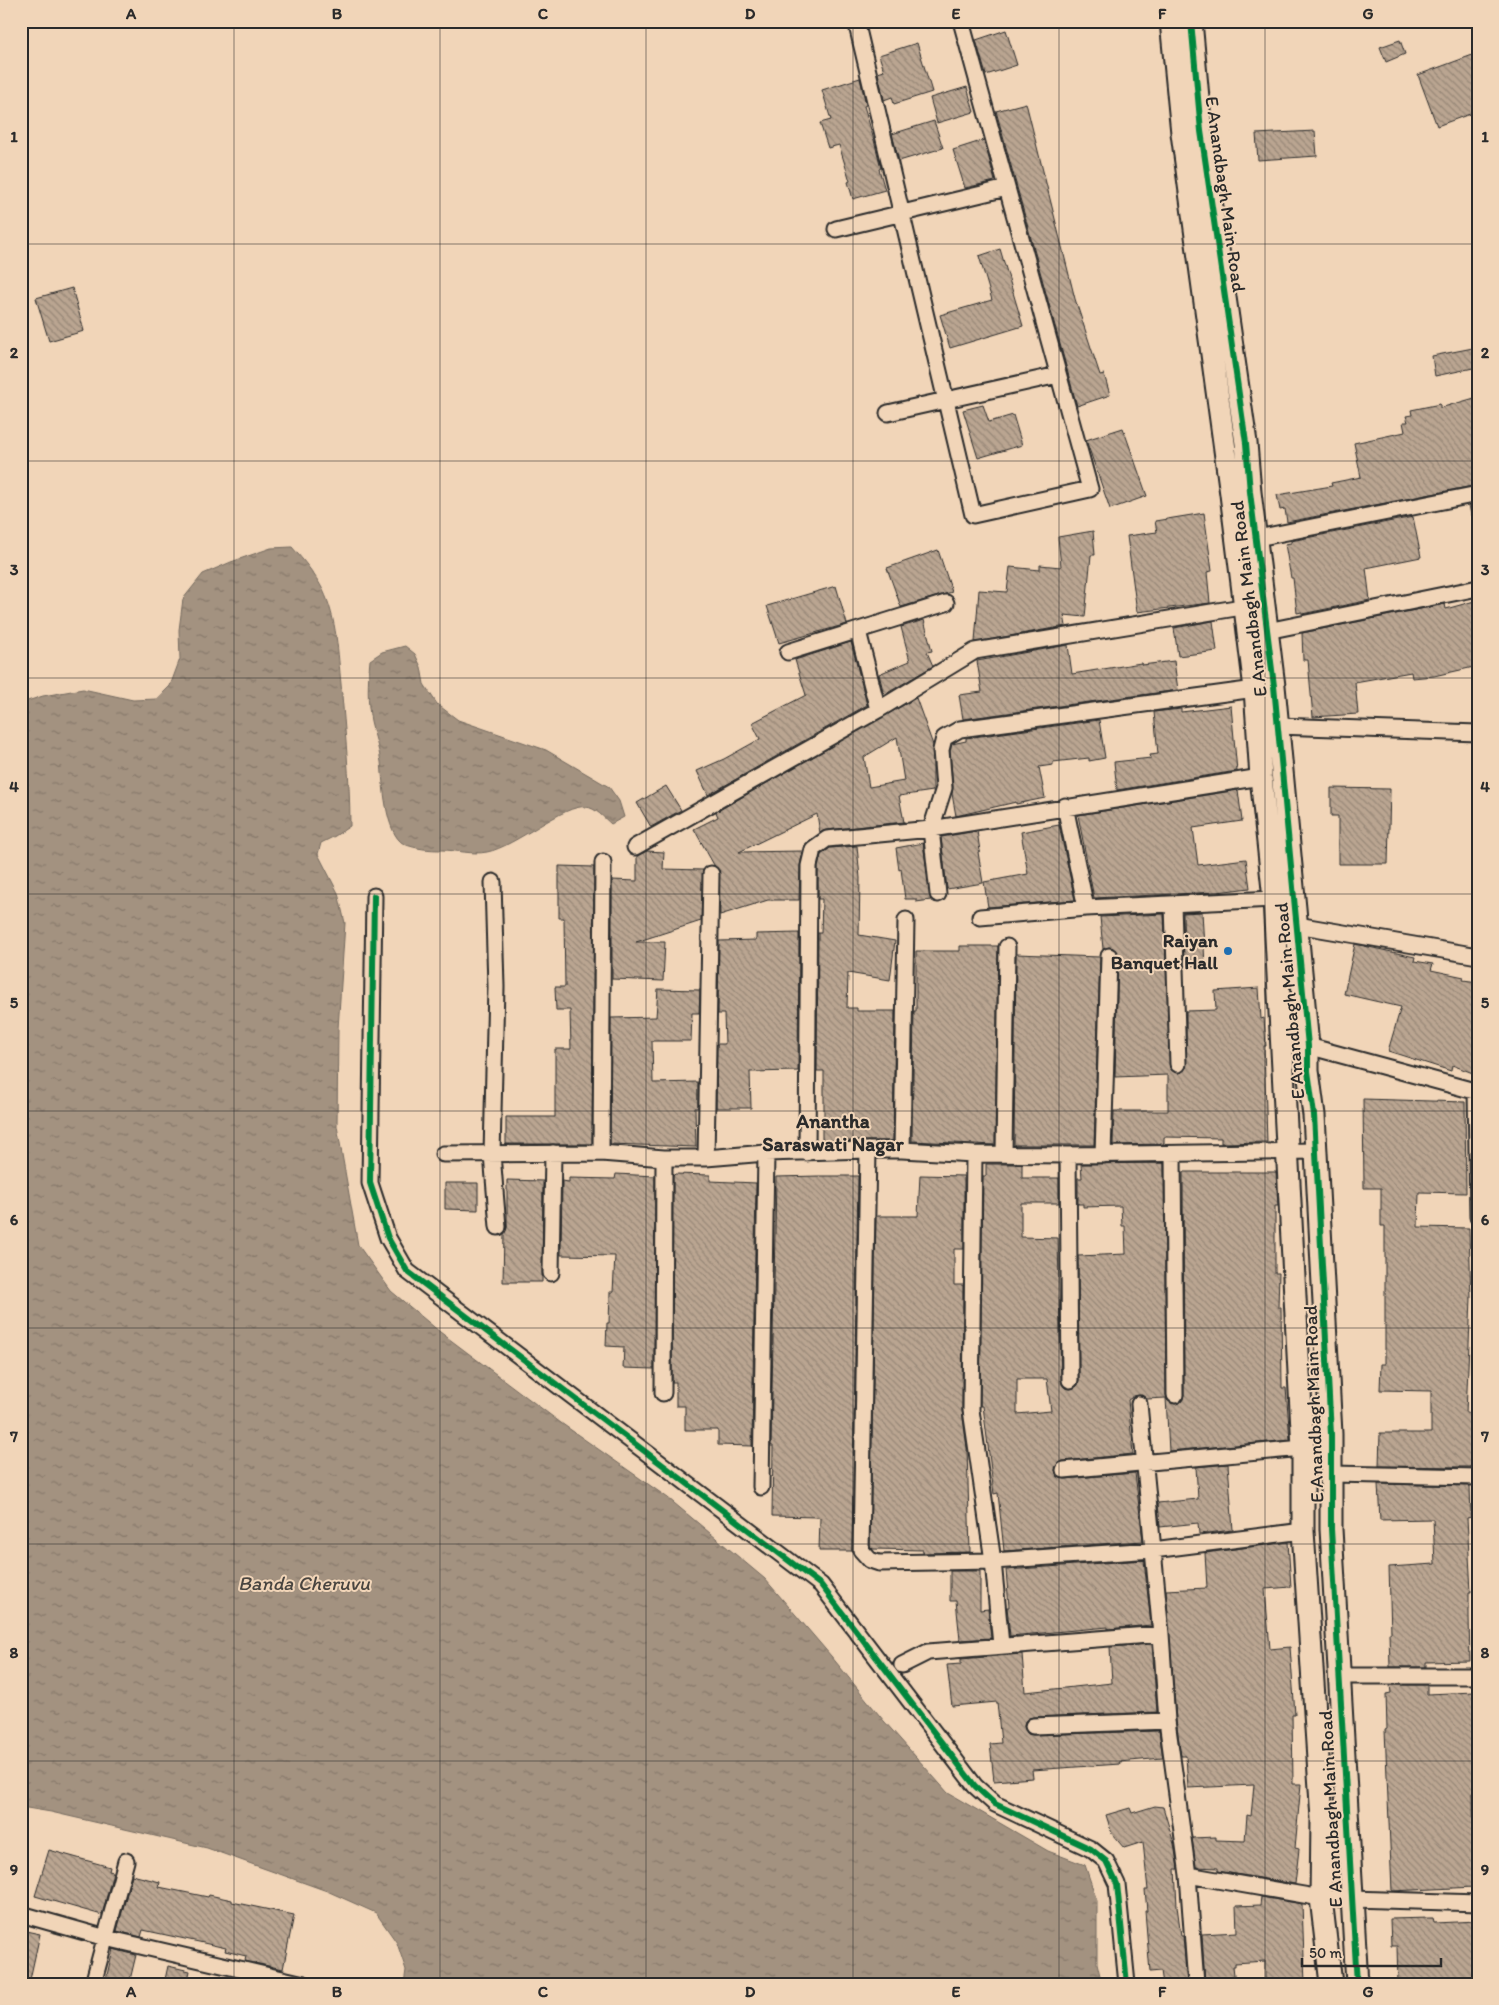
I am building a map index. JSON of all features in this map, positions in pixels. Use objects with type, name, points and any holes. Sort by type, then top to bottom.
[{"type":"street","points":[[856,21],[973,515],[1090,489],[961,21]]},
{"type":"street","name":"E Anandbagh Main Road","points":[[1171,21],[1182,133],[1254,605],[1267,631],[1297,925],[1308,1046],[1308,1071],[1317,1151],[1331,1434],[1330,1529],[1350,1897],[1357,1984]]},
{"type":"street","name":"E Anandbagh Main Road","points":[[1191,21],[1201,131],[1246,443],[1250,492],[1257,538],[1254,605],[1255,689],[1261,777],[1274,898],[1303,1448],[1303,1531],[1322,1819],[1322,1898],[1331,1984]]},
{"type":"street","points":[[836,229],[1007,188]]},
{"type":"street","points":[[888,413],[1058,375]]},
{"type":"street","points":[[1257,538],[1478,494]]},
{"type":"street","points":[[1267,631],[1478,588]]},
{"type":"street","points":[[788,652],[946,604]]},
{"type":"street","points":[[635,847],[878,710],[975,651],[1254,605]]},
{"type":"street","points":[[858,631],[878,710]]},
{"type":"street","points":[[938,894],[931,829],[944,788],[941,750],[944,738],[960,729],[1255,689]]},
{"type":"street","points":[[1277,726],[1478,733]]},
{"type":"street","points":[[807,1153],[809,866],[813,848],[827,838],[931,829],[1065,806],[1261,777]]},
{"type":"street","points":[[1065,806],[1086,908]]},
{"type":"street","points":[[601,1153],[603,862]]},
{"type":"street","points":[[706,1158],[711,874]]},
{"type":"street","points":[[493,882],[496,986],[492,1154],[498,1227]]},
{"type":"street","points":[[374,896],[370,1183],[388,1238],[407,1271],[821,1585],[975,1786],[995,1804],[1091,1849],[1106,1861],[1117,1884],[1127,1984]]},
{"type":"street","points":[[980,917],[1086,908],[1274,898]]},
{"type":"street","points":[[1173,904],[1178,1064]]},
{"type":"street","points":[[902,1150],[906,920]]},
{"type":"street","points":[[1275,926],[1297,925],[1478,956]]},
{"type":"street","points":[[1004,1154],[1007,947]]},
{"type":"street","points":[[1103,1155],[1109,956]]},
{"type":"street","points":[[1308,1046],[1477,1091],[1478,1218]]},
{"type":"street","points":[[868,1150],[861,1550],[870,1560],[879,1563],[992,1562],[1153,1550],[1303,1531]]},
{"type":"street","points":[[443,1154],[601,1153],[664,1158],[706,1158],[766,1153],[868,1150],[1068,1155],[1317,1151]]},
{"type":"street","points":[[761,1487],[766,1153]]},
{"type":"street","points":[[551,1273],[553,1154]]},
{"type":"street","points":[[974,1154],[972,1410],[1001,1645]]},
{"type":"street","points":[[1173,1154],[1174,1394]]},
{"type":"street","points":[[1068,1155],[1070,1380]]},
{"type":"street","points":[[663,1393],[664,1158]]},
{"type":"street","points":[[1139,1404],[1161,1634],[1167,1721],[1188,1875],[1196,1984]]},
{"type":"street","points":[[1064,1470],[1145,1461],[1303,1448]]},
{"type":"street","points":[[1332,1474],[1478,1477]]},
{"type":"street","points":[[902,1665],[928,1652],[1161,1634]]},
{"type":"street","points":[[1338,1676],[1478,1676]]},
{"type":"street","points":[[1033,1726],[1167,1721]]},
{"type":"street","points":[[93,1984],[126,1861]]},
{"type":"street","points":[[1188,1875],[1322,1898],[1350,1897],[1478,1903]]},
{"type":"street","points":[[21,1914],[106,1938],[304,1984]]},
{"type":"water","name":"Banda Cheruvu","points":[[292,547],[316,578],[328,601],[334,625],[339,661],[348,772],[350,826],[321,843],[318,854],[338,893],[345,923],[338,1029],[337,1126],[358,1245],[391,1291],[440,1332],[561,1423],[668,1498],[765,1579],[884,1721],[948,1793],[1048,1851],[1085,1865],[1097,1901],[1097,1963],[1102,1984],[404,1984],[406,1970],[397,1943],[376,1913],[327,1891],[207,1848],[51,1812],[21,1807],[21,703],[43,696],[83,689],[133,700],[157,699],[170,686],[180,659],[179,630],[183,599],[203,574],[271,548]]},
{"type":"water","points":[[405,646],[415,654],[421,667],[424,684],[437,704],[458,720],[546,750],[609,787],[619,801],[624,817],[611,824],[593,809],[586,807],[577,808],[553,818],[511,842],[481,853],[427,849],[404,844],[393,830],[386,807],[380,757],[372,726],[368,691],[370,660],[382,652]]},
{"type":"building","points":[[1006,30],[1017,65],[986,75],[976,40]]},
{"type":"building","points":[[1400,40],[1405,54],[1386,62],[1380,47]]},
{"type":"building","points":[[917,43],[932,92],[894,104],[892,97],[884,100],[878,73],[884,71],[879,55]]},
{"type":"building","points":[[1478,53],[1478,111],[1437,126],[1418,75]]},
{"type":"building","points":[[860,78],[866,105],[864,106],[885,190],[853,199],[848,182],[850,181],[839,145],[828,148],[820,123],[831,120],[822,90]]},
{"type":"building","points":[[967,87],[974,112],[937,123],[930,98]]},
{"type":"building","points":[[1026,103],[1075,299],[1100,375],[1104,374],[1110,395],[1077,406],[996,111]]},
{"type":"building","points":[[934,121],[943,148],[899,161],[892,134]]},
{"type":"building","points":[[1315,131],[1317,156],[1258,160],[1256,134]]},
{"type":"building","points":[[984,140],[995,181],[965,188],[953,150]]},
{"type":"building","points":[[1000,249],[1023,326],[950,348],[940,315],[992,300],[979,256]]},
{"type":"building","points":[[72,288],[84,331],[49,341],[36,298]]},
{"type":"building","points":[[1478,347],[1478,367],[1435,376],[1432,356]]},
{"type":"building","points":[[1478,397],[1478,485],[1287,522],[1285,509],[1280,510],[1277,495],[1332,486],[1331,483],[1361,477],[1354,443],[1405,432],[1403,422],[1408,422],[1406,416],[1412,415],[1411,410],[1440,404],[1440,408]]},
{"type":"building","points":[[983,405],[989,422],[1013,415],[1022,445],[978,458],[963,410]]},
{"type":"building","points":[[1123,428],[1147,496],[1110,509],[1086,440]]},
{"type":"building","points":[[1478,504],[1478,514],[1471,515],[1469,505]]},
{"type":"building","points":[[1204,513],[1212,571],[1207,572],[1210,603],[1137,612],[1127,536],[1157,532],[1155,521]]},
{"type":"building","points":[[1413,517],[1421,557],[1366,568],[1370,600],[1302,614],[1302,612],[1297,613],[1293,578],[1291,578],[1285,544],[1291,543],[1291,541]]},
{"type":"building","points":[[1093,531],[1095,555],[1091,555],[1085,617],[1064,615],[1066,626],[975,642],[979,590],[1007,592],[1010,567],[1040,570],[1040,565],[1061,567],[1058,537]]},
{"type":"building","points":[[938,550],[952,592],[901,607],[887,568]]},
{"type":"building","points":[[836,586],[847,624],[779,643],[767,606]]},
{"type":"building","points":[[1478,600],[1478,666],[1434,676],[1412,678],[1411,672],[1355,682],[1358,714],[1313,717],[1308,660],[1303,660],[1302,633],[1445,604],[1446,609]]},
{"type":"building","points":[[924,620],[932,651],[927,652],[933,666],[884,695],[879,674],[910,661],[901,627]]},
{"type":"building","points":[[1213,621],[1217,651],[1178,656],[1174,628]]},
{"type":"building","points":[[851,642],[867,705],[708,795],[697,771],[724,759],[760,739],[752,723],[806,695],[795,660]]},
{"type":"building","points":[[1068,645],[1072,674],[1141,663],[1142,665],[1174,661],[1178,690],[963,719],[959,695],[982,692],[977,661]]},
{"type":"building","points":[[916,698],[933,745],[933,791],[899,796],[904,822],[826,830],[820,833],[817,814],[739,852],[803,851],[800,866],[799,900],[768,900],[720,915],[719,870],[714,865],[694,829],[718,817],[716,812]],"holes":[[[897,737],[904,781],[869,787],[864,757]]]},
{"type":"building","points":[[1231,706],[1237,771],[1117,790],[1114,762],[1151,758],[1150,755],[1158,754],[1154,712],[1181,709],[1181,712]]},
{"type":"building","points":[[1099,720],[1105,758],[1089,761],[1089,758],[1053,762],[1053,765],[1039,767],[1045,798],[1016,804],[1016,802],[956,816],[952,794],[950,751],[952,744],[966,741],[966,738]]},
{"type":"building","points":[[666,786],[681,810],[651,827],[637,803]]},
{"type":"building","points":[[1331,788],[1390,789],[1388,864],[1338,864],[1338,816],[1331,816]]},
{"type":"building","points":[[1238,790],[1242,821],[1193,828],[1198,865],[1246,859],[1250,888],[1217,892],[1094,898],[1078,815]]},
{"type":"building","points":[[1059,825],[1075,900],[988,907],[984,882],[1028,874],[1021,832]]},
{"type":"building","points":[[977,831],[983,883],[947,889],[941,837]]},
{"type":"building","points":[[923,843],[931,900],[916,902],[916,899],[905,899],[896,848]]},
{"type":"building","points":[[857,846],[860,878],[859,935],[895,941],[890,980],[848,973],[847,1008],[857,1008],[857,1011],[895,1011],[893,1141],[822,1141],[824,1071],[817,1071],[818,933],[821,933],[822,899],[818,899],[818,867],[821,855],[830,848]]},
{"type":"building","points":[[647,851],[664,852],[663,869],[703,870],[701,921],[636,942],[665,942],[663,981],[612,979],[612,880],[637,881],[637,856]]},
{"type":"building","points":[[559,866],[594,867],[592,1144],[506,1144],[506,1117],[555,1117],[555,1049],[571,1049],[570,1010],[556,1010],[555,987],[565,987],[564,918],[559,918]]},
{"type":"building","points":[[1202,912],[1205,965],[1184,966],[1183,913]]},
{"type":"building","points":[[1164,914],[1170,1068],[1178,1073],[1186,1068],[1186,1011],[1216,1010],[1215,991],[1259,988],[1261,1019],[1264,1018],[1266,1046],[1264,1046],[1267,1142],[1221,1143],[1221,1138],[1164,1137],[1164,1144],[1113,1145],[1114,1111],[1168,1111],[1168,1075],[1115,1077],[1118,956],[1113,948],[1103,949],[1100,917]]},
{"type":"building","points":[[799,933],[798,1071],[750,1072],[751,1108],[716,1108],[717,1044],[725,1044],[724,1014],[718,1014],[719,941],[756,940],[756,934]]},
{"type":"building","points":[[1355,944],[1415,957],[1414,961],[1433,964],[1431,970],[1464,977],[1463,980],[1478,982],[1478,1075],[1452,1065],[1451,1071],[1388,1051],[1401,1007],[1344,994]]},
{"type":"building","points":[[960,946],[998,946],[995,1145],[912,1141],[916,951],[960,951]]},
{"type":"building","points":[[1016,954],[1100,957],[1094,1145],[1014,1145]]},
{"type":"building","points":[[658,989],[700,990],[699,1013],[692,1013],[691,1041],[652,1041],[653,1083],[698,1082],[698,1108],[695,1108],[696,1147],[610,1144],[611,1018],[656,1017]]},
{"type":"building","points":[[1363,1099],[1465,1102],[1466,1193],[1419,1192],[1418,1227],[1469,1228],[1471,1298],[1466,1413],[1471,1413],[1471,1434],[1474,1434],[1474,1466],[1379,1466],[1380,1433],[1431,1433],[1431,1391],[1380,1390],[1381,1364],[1385,1364],[1385,1226],[1381,1226],[1381,1188],[1364,1188]]},
{"type":"building","points":[[1164,1163],[1166,1395],[1167,1400],[1175,1404],[1180,1403],[1184,1395],[1183,1172],[1276,1172],[1278,1206],[1275,1206],[1275,1273],[1279,1273],[1278,1307],[1281,1307],[1282,1388],[1286,1388],[1290,1440],[1169,1451],[1166,1398],[1147,1399],[1142,1395],[1134,1396],[1128,1400],[1133,1454],[1063,1461],[1058,1463],[1055,1470],[1057,1476],[1065,1479],[1135,1473],[1143,1541],[1004,1551],[998,1493],[994,1494],[983,1406],[980,1406],[983,1176],[986,1176],[986,1164],[1022,1164],[1022,1178],[1059,1178],[1059,1203],[1021,1203],[1021,1237],[1058,1238],[1061,1380],[1065,1388],[1071,1389],[1078,1385],[1079,1380],[1078,1256],[1126,1254],[1125,1226],[1122,1226],[1121,1206],[1083,1207],[1083,1204],[1078,1204],[1078,1178],[1082,1178],[1081,1164]],"holes":[[[1017,1379],[1047,1379],[1051,1411],[1017,1414]]]},
{"type":"building","points":[[616,1174],[655,1176],[654,1369],[623,1368],[624,1347],[606,1346],[610,1292],[613,1292],[615,1256],[561,1255],[562,1181],[569,1182],[569,1178],[615,1179]]},
{"type":"building","points":[[675,1174],[710,1175],[710,1181],[756,1183],[752,1446],[718,1445],[718,1430],[685,1430],[685,1406],[676,1406],[676,1382],[672,1382],[673,1176]]},
{"type":"building","points":[[920,1175],[964,1176],[964,1249],[954,1249],[954,1285],[963,1285],[962,1410],[967,1448],[970,1552],[923,1553],[923,1550],[873,1549],[870,1546],[876,1216],[918,1216]]},
{"type":"building","points":[[858,1176],[852,1551],[819,1551],[820,1518],[818,1517],[772,1516],[773,1446],[771,1446],[776,1177]]},
{"type":"building","points":[[507,1180],[543,1181],[542,1282],[503,1282],[504,1234],[507,1227]]},
{"type":"building","points":[[445,1183],[478,1183],[478,1210],[445,1209]]},
{"type":"building","points":[[1228,1464],[1233,1530],[1199,1534],[1198,1523],[1160,1527],[1158,1503],[1198,1499],[1196,1467]]},
{"type":"building","points":[[1378,1484],[1470,1486],[1471,1517],[1467,1518],[1471,1592],[1469,1592],[1470,1661],[1426,1662],[1426,1667],[1390,1667],[1389,1567],[1435,1564],[1433,1519],[1380,1520]]},
{"type":"building","points":[[1288,1542],[1291,1587],[1265,1589],[1270,1649],[1290,1647],[1295,1714],[1292,1714],[1293,1784],[1301,1784],[1295,1848],[1299,1849],[1295,1884],[1218,1871],[1218,1868],[1196,1867],[1192,1838],[1216,1837],[1216,1840],[1245,1841],[1247,1815],[1251,1816],[1254,1785],[1188,1788],[1186,1756],[1181,1756],[1176,1720],[1166,1590],[1207,1588],[1205,1553]]},
{"type":"building","points":[[1144,1560],[1151,1625],[1010,1636],[1006,1570]]},
{"type":"building","points":[[950,1571],[980,1571],[980,1610],[988,1609],[991,1638],[960,1640],[956,1601],[950,1601]]},
{"type":"building","points":[[1152,1644],[1157,1712],[1033,1717],[1025,1721],[1024,1727],[1028,1734],[1033,1735],[1159,1731],[1163,1758],[1119,1762],[1120,1764],[1032,1770],[1033,1778],[994,1781],[990,1744],[1001,1743],[997,1702],[952,1706],[947,1665],[961,1664],[961,1659],[1022,1654],[1025,1692],[1112,1683],[1110,1647]]},
{"type":"building","points":[[1390,1685],[1427,1685],[1427,1694],[1475,1692],[1478,1793],[1473,1793],[1474,1887],[1392,1891],[1385,1730],[1387,1729],[1386,1694],[1391,1693]]},
{"type":"building","points":[[1155,1806],[1163,1807],[1174,1844],[1178,1869],[1175,1869],[1177,1906],[1181,1936],[1183,1936],[1187,1984],[1163,1984],[1161,1971],[1150,1972],[1145,1911],[1147,1911],[1145,1890],[1148,1890],[1143,1842],[1124,1848],[1112,1834],[1106,1815],[1130,1808],[1132,1813]]},
{"type":"building","points":[[49,1850],[110,1867],[109,1871],[113,1872],[102,1915],[35,1896]]},
{"type":"building","points":[[132,1875],[160,1882],[159,1887],[208,1897],[209,1895],[232,1900],[232,1902],[294,1915],[283,1969],[245,1961],[246,1956],[225,1951],[226,1948],[143,1930],[141,1937],[117,1931]]},
{"type":"building","points":[[1261,1897],[1302,1904],[1305,1984],[1265,1984],[1265,1961],[1235,1963],[1235,1966],[1233,1966],[1235,1984],[1205,1984],[1202,1934],[1237,1932],[1236,1906],[1260,1905]]},
{"type":"building","points":[[1433,1918],[1434,1923],[1478,1921],[1478,1984],[1398,1984],[1397,1946],[1391,1946],[1390,1919]]},
{"type":"building","points":[[21,1930],[40,1934],[29,1984],[21,1984]]},
{"type":"building","points":[[113,1949],[136,1955],[129,1984],[105,1984]]},
{"type":"building","points":[[168,1966],[190,1971],[187,1984],[164,1984]]},
{"type":"building","points":[[241,1979],[262,1984],[240,1984]]},
{"type":"cycle path","points":[[1191,21],[1201,131],[1246,443],[1250,492],[1274,686],[1308,1046],[1308,1071],[1314,1115],[1331,1434],[1331,1529],[1357,1984]]},
{"type":"cycle path","points":[[374,896],[370,1183],[388,1238],[407,1271],[821,1585],[975,1786],[995,1804],[1091,1849],[1106,1861],[1117,1884],[1127,1984]]},
{"type":"place","name":"Raiyan Banquet Hall","points":[[1228,951]]},
{"type":"district","name":"Anantha Saraswati Nagar","points":[[833,1132]]}]
